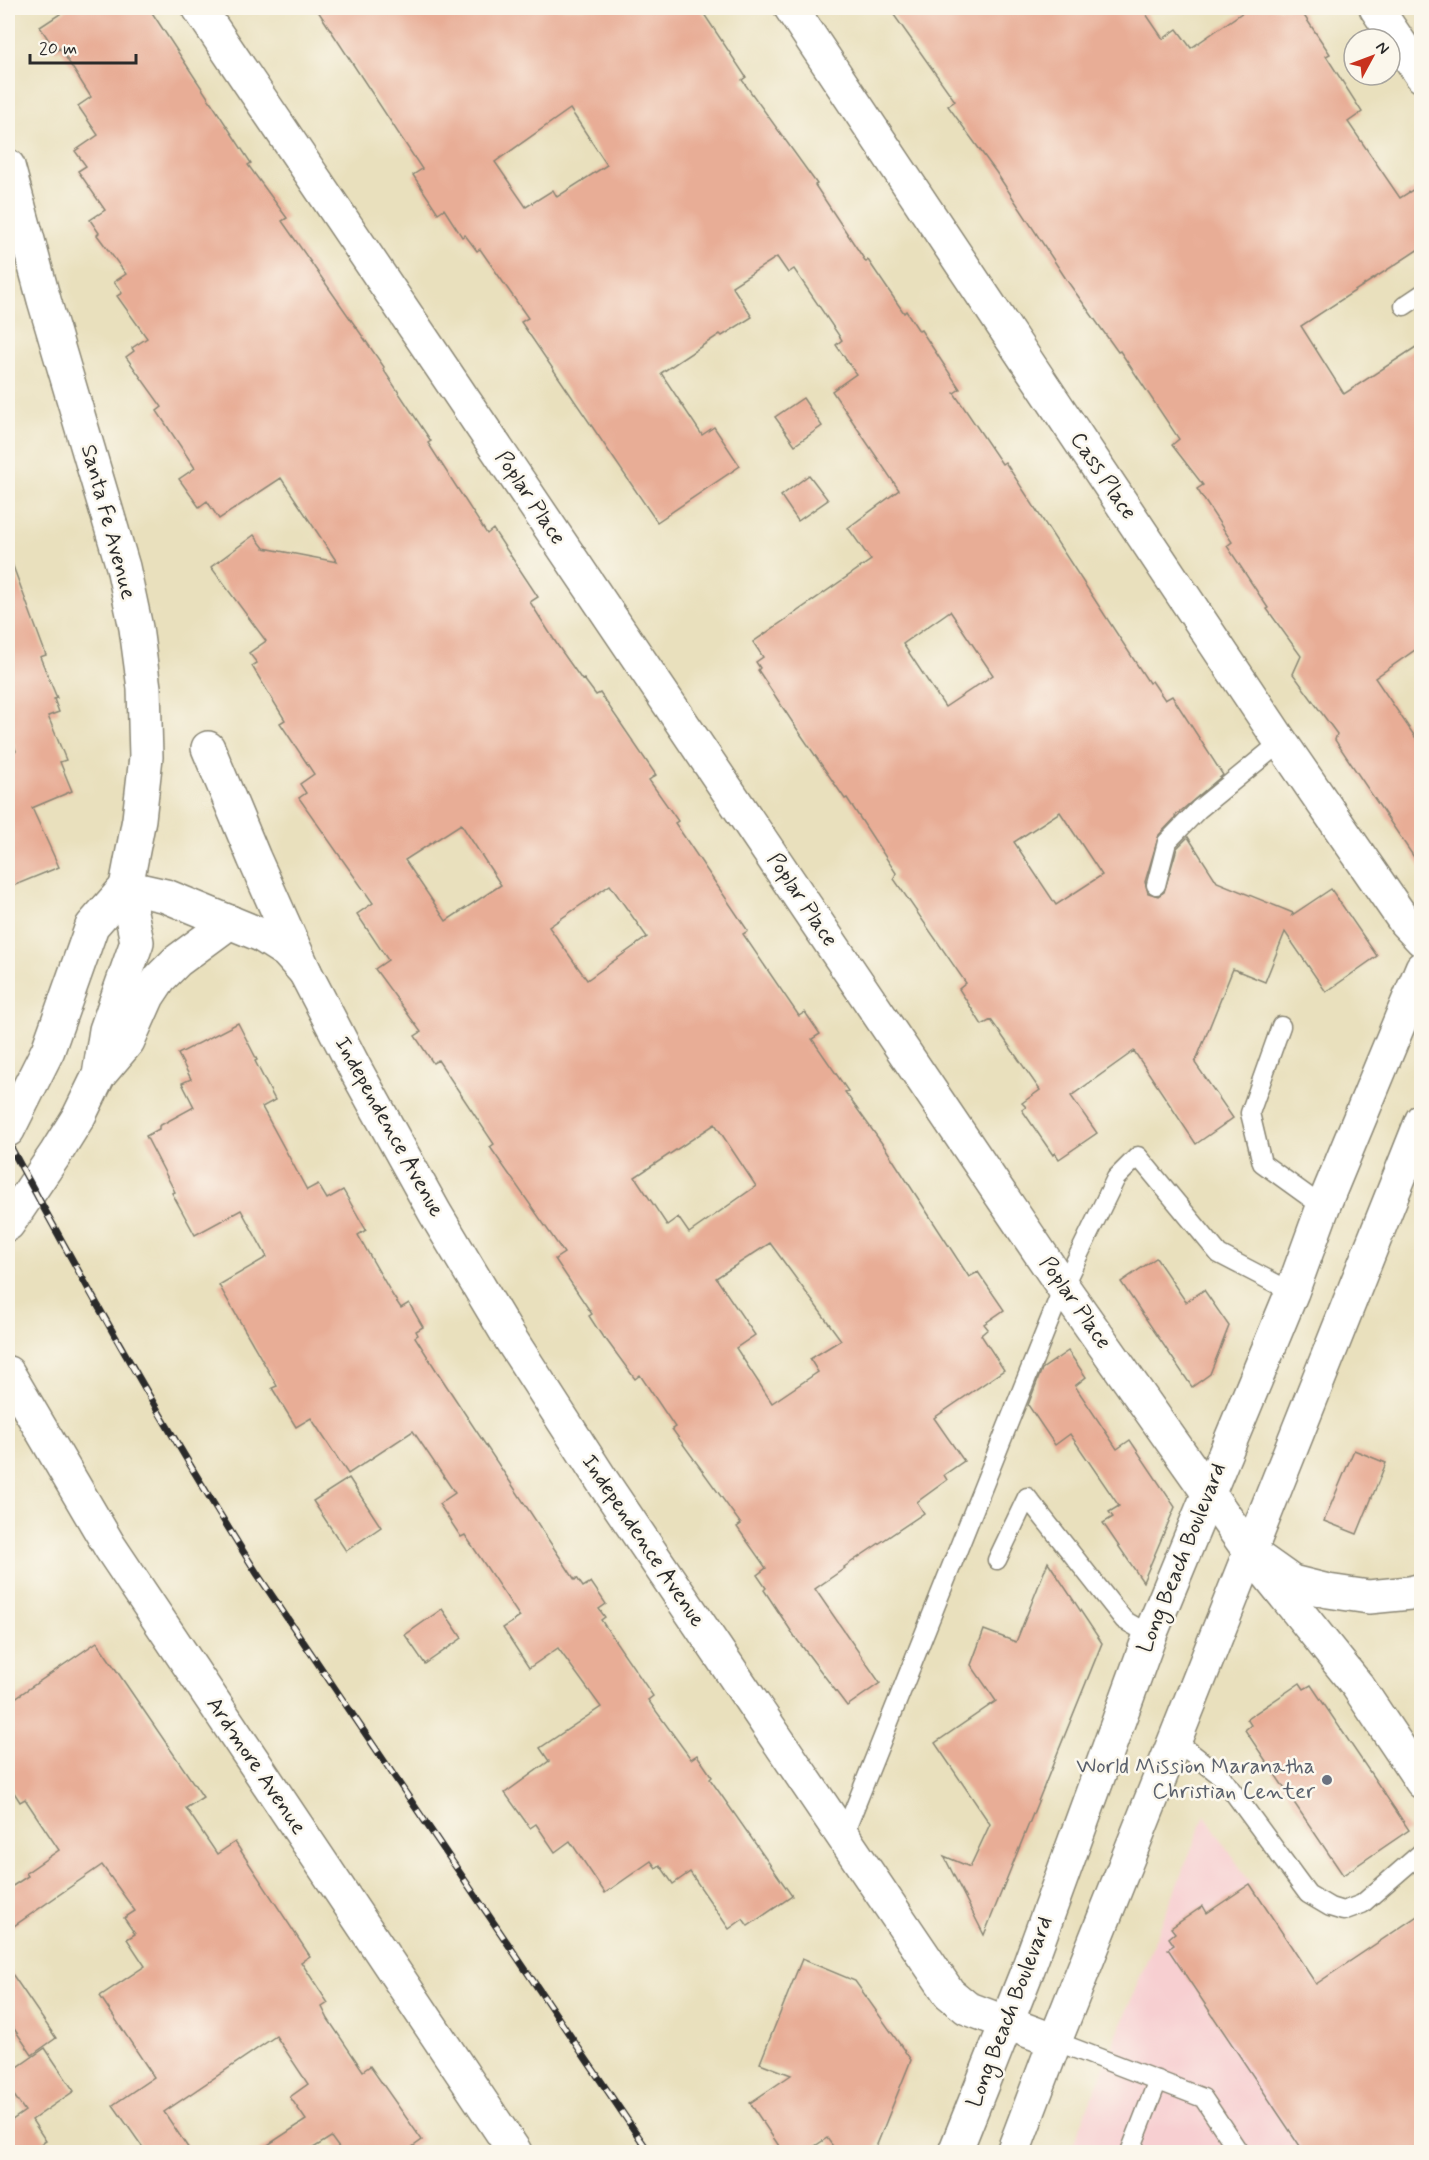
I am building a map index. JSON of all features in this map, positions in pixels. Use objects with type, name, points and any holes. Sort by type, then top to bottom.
[{"type":"street","name":"Poplar Place","points":[[199,8],[1063,1287],[1250,1552],[1357,1685],[1422,1782]]},
{"type":"street","name":"Cass Place","points":[[791,8],[1281,742],[1405,922],[1422,940]]},
{"type":"street","points":[[1376,8],[1422,76]]},
{"type":"street","name":"Santa Fe Avenue","points":[[8,166],[44,300],[123,567],[136,628],[144,688],[146,757],[139,819],[126,887],[137,942],[106,1030],[99,1075],[79,1116],[57,1153],[8,1224]]},
{"type":"street","name":"Independence Avenue","points":[[208,748],[305,972],[358,1074],[435,1213],[508,1335],[609,1492],[949,1993],[967,2008],[1054,2041]]},
{"type":"street","points":[[8,1130],[48,1050],[92,926],[126,887]]},
{"type":"street","name":"Independence Avenue","points":[[126,887],[165,896],[261,935],[286,951],[305,972]]},
{"type":"street","points":[[99,1075],[128,1041],[148,996],[160,978],[177,961],[230,922]]},
{"type":"street","name":"Long Beach Boulevard","points":[[955,2152],[1006,2024],[1150,1635],[1292,1292],[1323,1207],[1422,968]]},
{"type":"street","points":[[1013,2152],[1054,2041],[1422,1120]]},
{"type":"street","name":"Ardmore Avenue","points":[[8,1373],[110,1547],[514,2152]]},
{"type":"street","points":[[1250,1552],[1292,1582],[1328,1591],[1369,1597],[1422,1590]]},
{"type":"lane","points":[[1404,306],[1422,294]]},
{"type":"lane","points":[[1156,885],[1167,842],[1199,809],[1281,742]]},
{"type":"lane","points":[[1281,1026],[1250,1113],[1252,1123],[1262,1163],[1323,1207]]},
{"type":"lane","points":[[843,1837],[1063,1287],[1116,1178],[1138,1156],[1219,1254],[1292,1292]]},
{"type":"lane","points":[[997,1560],[1027,1497],[1124,1620],[1150,1635]]},
{"type":"lane","points":[[1175,1740],[1222,1777],[1308,1893],[1330,1907],[1343,1911],[1362,1904],[1422,1852]]},
{"type":"lane","points":[[1054,2041],[1203,2098],[1239,2152]]},
{"type":"lane","points":[[1130,2152],[1158,2080]]},
{"type":"shaded area","points":[[1205,1815],[1421,2140],[1421,2152],[1070,2152]]},
{"type":"building","points":[[69,8],[149,8],[251,163],[248,165],[287,218],[282,221],[384,367],[383,369],[431,441],[428,443],[487,534],[493,529],[538,597],[530,602],[558,646],[582,680],[584,679],[596,695],[600,693],[656,775],[649,780],[678,821],[675,823],[748,931],[743,934],[799,1016],[805,1012],[820,1034],[812,1039],[848,1091],[845,1092],[886,1149],[969,1277],[978,1272],[1004,1310],[984,1324],[988,1329],[981,1335],[1004,1370],[934,1418],[964,1461],[944,1475],[947,1480],[917,1502],[924,1513],[815,1589],[880,1683],[847,1706],[795,1637],[764,1590],[766,1588],[757,1575],[766,1568],[737,1527],[741,1524],[672,1429],[675,1427],[640,1375],[635,1379],[604,1339],[589,1316],[592,1314],[555,1259],[564,1253],[490,1147],[494,1144],[438,1060],[433,1063],[415,1036],[421,1032],[375,969],[388,960],[357,914],[373,903],[299,798],[306,793],[300,784],[314,774],[280,723],[285,720],[252,666],[257,663],[249,653],[266,641],[211,567],[254,535],[264,548],[337,562],[281,478],[219,519],[207,501],[199,507],[179,479],[195,468],[157,411],[162,407],[126,357],[134,351],[132,348],[147,338],[117,296],[122,293],[114,282],[126,274],[97,235],[99,233],[90,220],[105,210],[78,171],[86,166],[75,151],[98,135],[78,106],[91,97],[60,48],[56,51],[40,27]],"holes":[[[461,824],[501,885],[446,921],[405,860]],[[610,885],[647,937],[587,980],[549,927]],[[715,1124],[756,1186],[689,1233],[678,1217],[667,1225],[635,1177]],[[770,1243],[841,1340],[810,1359],[818,1372],[772,1403],[736,1348],[755,1335],[716,1278]]]},
{"type":"building","points":[[316,8],[700,8],[746,77],[742,80],[817,184],[815,185],[866,262],[868,260],[904,313],[906,311],[919,331],[921,330],[960,389],[954,393],[1002,464],[1005,462],[1149,683],[1152,681],[1165,700],[1172,696],[1223,775],[1175,816],[1159,835],[1145,882],[1148,893],[1158,896],[1164,892],[1177,848],[1188,837],[1217,882],[1293,913],[1292,915],[1331,889],[1377,956],[1326,992],[1285,932],[1265,982],[1233,969],[1195,1063],[1233,1118],[1196,1144],[1134,1051],[1071,1096],[1097,1133],[1059,1159],[1055,1153],[1053,1155],[1022,1110],[1026,1107],[1022,1103],[1040,1090],[991,1020],[982,1025],[959,989],[966,983],[894,879],[896,873],[847,798],[845,799],[758,670],[760,668],[756,662],[763,657],[753,642],[871,560],[848,528],[899,490],[832,391],[856,374],[836,345],[842,340],[794,269],[788,273],[777,257],[732,286],[752,317],[722,336],[720,334],[661,373],[702,435],[714,427],[740,466],[657,522],[521,322],[528,318],[480,249],[477,251],[465,235],[462,237],[444,209],[438,213],[413,175],[422,169]],"holes":[[[570,109],[607,165],[557,197],[553,190],[526,207],[495,162]],[[950,611],[993,675],[945,707],[903,644]],[[1060,812],[1102,875],[1056,905],[1014,842]]]},
{"type":"building","points":[[889,8],[1142,8],[1163,39],[1177,29],[1191,48],[1249,8],[1299,8],[1330,54],[1326,56],[1342,81],[1342,87],[1346,87],[1362,112],[1348,122],[1400,198],[1422,184],[1422,247],[1301,326],[1344,394],[1422,343],[1422,645],[1375,678],[1422,747],[1422,869],[1335,740],[1337,734],[1293,674],[1301,656],[1267,609],[1227,546],[1232,542],[1197,489],[1203,485],[1172,445],[1179,439],[1120,351],[1118,352],[1068,282],[996,172],[948,106],[955,101]]},
{"type":"building","points":[[803,398],[822,426],[795,445],[775,417]]},
{"type":"building","points":[[809,475],[828,500],[798,521],[781,496]]},
{"type":"building","points":[[10,558],[46,655],[40,657],[57,698],[54,699],[59,712],[48,716],[66,760],[60,762],[72,791],[32,808],[59,867],[8,888],[8,753],[16,751],[8,729],[8,559]]},
{"type":"building","points":[[238,1023],[275,1100],[262,1107],[307,1190],[318,1184],[327,1199],[343,1190],[366,1230],[358,1235],[393,1296],[401,1308],[409,1303],[423,1327],[416,1331],[418,1335],[415,1337],[575,1580],[577,1578],[583,1587],[591,1582],[606,1604],[599,1609],[605,1617],[601,1620],[653,1696],[648,1700],[691,1759],[697,1755],[712,1777],[710,1779],[792,1896],[748,1926],[743,1919],[729,1929],[690,1872],[673,1884],[660,1865],[656,1868],[651,1861],[605,1893],[570,1841],[555,1852],[536,1824],[530,1828],[505,1793],[549,1761],[540,1748],[601,1707],[558,1648],[529,1668],[503,1628],[520,1617],[465,1535],[461,1537],[439,1504],[455,1493],[413,1431],[348,1474],[311,1418],[296,1427],[272,1388],[277,1386],[219,1285],[267,1257],[241,1210],[195,1235],[172,1193],[175,1192],[146,1136],[159,1129],[159,1126],[194,1107],[182,1083],[191,1079],[178,1054]]},
{"type":"building","points":[[1156,1258],[1186,1302],[1204,1290],[1229,1326],[1210,1374],[1192,1387],[1121,1282]]},
{"type":"building","points":[[1068,1351],[1086,1377],[1075,1386],[1117,1449],[1130,1440],[1175,1507],[1143,1582],[1103,1523],[1113,1517],[1109,1512],[1119,1506],[1070,1434],[1055,1445],[1028,1405],[1042,1369]]},
{"type":"building","points":[[1354,1450],[1386,1463],[1357,1534],[1324,1521]]},
{"type":"building","points":[[349,1478],[381,1527],[346,1551],[313,1501]]},
{"type":"building","points":[[1048,1562],[1102,1643],[984,1935],[944,1856],[970,1867],[990,1824],[935,1743],[996,1701],[971,1665],[984,1630],[1016,1642]]},
{"type":"building","points":[[442,1609],[462,1638],[425,1664],[405,1635]]},
{"type":"building","points":[[97,1642],[203,1797],[186,1808],[217,1854],[235,1842],[310,1956],[301,1962],[328,2003],[322,2007],[328,2019],[363,2071],[370,2066],[422,2140],[405,2152],[342,2152],[331,2137],[307,2152],[257,2152],[306,2120],[290,2097],[308,2084],[276,2036],[164,2112],[191,2152],[146,2152],[113,2105],[154,2077],[100,1996],[145,1966],[127,1939],[135,1934],[124,1918],[135,1911],[102,1865],[8,1930],[8,1889],[28,1876],[26,1873],[59,1850],[25,1799],[20,1802],[8,1783],[8,1703]]},
{"type":"building","name":"World Mission Maranatha Christian Center","points":[[1300,1683],[1304,1689],[1311,1685],[1409,1830],[1343,1875],[1245,1730],[1251,1725],[1247,1719]]},
{"type":"building","points":[[1250,1884],[1316,1984],[1422,1913],[1422,2152],[1304,2152],[1168,1949],[1174,1945],[1169,1938],[1175,1933],[1171,1928],[1203,1906],[1207,1913]]},
{"type":"building","points":[[802,1959],[855,1981],[911,2060],[874,2152],[837,2152],[827,2138],[806,2152],[783,2152],[750,2103],[791,2075],[760,2063]]},
{"type":"building","points":[[8,1968],[56,2038],[32,2055],[8,2020]]},
{"type":"building","points":[[45,2048],[74,2091],[32,2120],[46,2141],[29,2152],[8,2152],[8,2123],[25,2111],[8,2087],[8,2074]]},
{"type":"railway","points":[[8,1142],[129,1361],[192,1469],[258,1575],[649,2152]]},
{"type":"place","name":"World Mission Maranatha Christian Center","points":[[1327,1780]]}]
